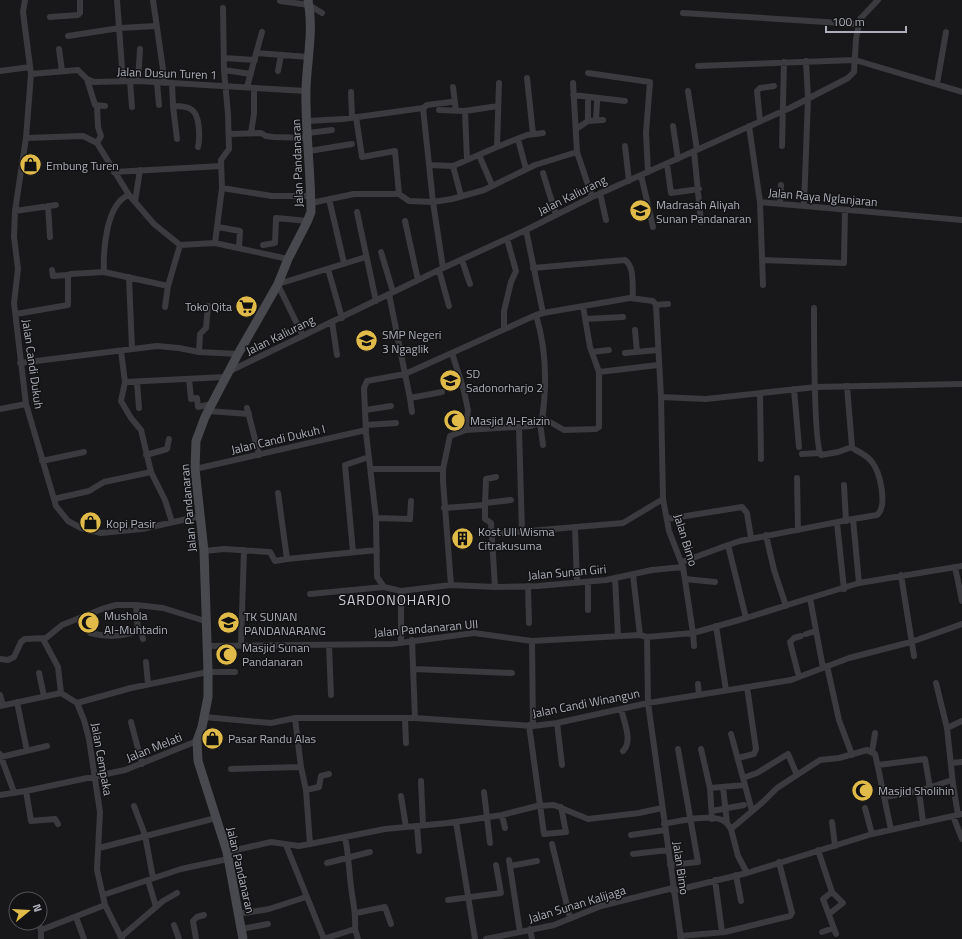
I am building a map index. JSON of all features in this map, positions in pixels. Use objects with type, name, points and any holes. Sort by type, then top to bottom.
[{"type":"main road","name":"Jalan Pandanaran","points":[[243,939],[227,855],[198,761],[197,741],[208,697],[208,672],[205,621],[204,551],[195,469],[196,441],[210,408],[238,354],[279,286],[288,259],[308,221],[311,199],[306,91],[310,35],[308,2]]},
{"type":"street","name":"Jalan Candi Dukuh","points":[[25,0],[23,12],[31,74],[26,138],[15,211],[14,237],[18,269],[14,303],[26,404],[56,506],[68,521],[81,528],[101,533],[142,529],[201,516]]},
{"type":"street","points":[[50,17],[78,15],[80,13],[80,0]]},
{"type":"street","points":[[117,0],[120,28],[122,81]]},
{"type":"street","points":[[153,0],[156,26],[173,106],[177,139]]},
{"type":"street","points":[[683,13],[858,24],[860,19],[878,0]]},
{"type":"street","points":[[280,1],[308,2],[322,13]]},
{"type":"street","points":[[215,243],[222,188],[221,166],[222,160],[229,149],[222,8]]},
{"type":"street","name":"Jalan Kaliurang","points":[[227,375],[302,336],[441,269],[526,230],[600,193],[641,176],[784,110],[848,78],[854,72],[858,24]]},
{"type":"street","points":[[68,36],[120,28],[156,26]]},
{"type":"street","points":[[251,133],[254,114],[251,74],[262,32]]},
{"type":"street","points":[[937,84],[946,32]]},
{"type":"street","points":[[59,49],[62,71]]},
{"type":"street","points":[[138,81],[140,49]]},
{"type":"street","points":[[256,53],[309,57]]},
{"type":"street","points":[[278,71],[281,54]]},
{"type":"street","points":[[224,58],[255,60]]},
{"type":"street","points":[[698,66],[855,60],[962,92]]},
{"type":"street","points":[[804,206],[808,98],[806,61]]},
{"type":"street","points":[[782,146],[784,62]]},
{"type":"street","points":[[0,71],[30,67]]},
{"type":"street","name":"Jalan Dusun Turen 1","points":[[31,74],[78,70],[94,82],[138,81],[306,91]]},
{"type":"street","points":[[224,70],[251,74]]},
{"type":"street","points":[[588,73],[650,82],[646,133],[648,172]]},
{"type":"street","points":[[527,78],[533,134]]},
{"type":"street","points":[[88,79],[93,103],[97,106],[104,106]]},
{"type":"street","points":[[130,81],[132,107]]},
{"type":"street","points":[[157,83],[159,105]]},
{"type":"street","points":[[497,147],[499,83]]},
{"type":"street","points":[[573,83],[577,152],[592,197]]},
{"type":"street","points":[[760,121],[757,91],[760,88],[774,86]]},
{"type":"street","points":[[453,87],[456,111]]},
{"type":"street","points":[[688,91],[699,189],[701,222]]},
{"type":"street","points":[[351,92],[354,117],[362,157],[395,151],[399,194]]},
{"type":"street","points":[[573,95],[625,101]]},
{"type":"street","points":[[308,121],[423,108],[427,105],[451,102]]},
{"type":"street","points":[[588,102],[588,121]]},
{"type":"street","points":[[576,128],[588,121],[599,120],[597,102]]},
{"type":"street","points":[[96,143],[101,136],[98,127],[97,106]]},
{"type":"street","points":[[173,106],[190,108],[195,113],[200,137],[198,147]]},
{"type":"street","points":[[439,110],[465,111],[498,106]]},
{"type":"street","points":[[423,108],[441,269],[449,306]]},
{"type":"street","points":[[465,111],[467,160]]},
{"type":"street","points":[[674,126],[678,159]]},
{"type":"street","name":"Jalan Raya Nglanjaran","points":[[749,126],[760,202],[962,220]]},
{"type":"street","points":[[229,134],[261,133],[266,136],[274,137],[308,135],[332,130]]},
{"type":"street","points":[[430,166],[453,166],[518,139],[533,134],[543,133]]},
{"type":"street","points":[[26,138],[83,136],[96,143],[129,195],[154,224],[180,245],[215,243],[288,259]]},
{"type":"street","points":[[518,139],[526,169]]},
{"type":"street","points":[[309,151],[352,144]]},
{"type":"street","points":[[625,146],[629,181]]},
{"type":"street","points":[[222,188],[272,196],[311,199],[329,199],[354,194],[399,194],[409,201],[433,202],[484,190],[526,169],[577,152]]},
{"type":"street","points":[[479,155],[492,185]]},
{"type":"street","points":[[667,164],[671,192],[699,189]]},
{"type":"street","points":[[114,172],[221,166]]},
{"type":"street","points":[[453,166],[461,196]]},
{"type":"street","points":[[135,202],[140,170]]},
{"type":"street","points":[[543,173],[556,215]]},
{"type":"street","points":[[641,176],[653,227]]},
{"type":"street","points":[[780,185],[780,204]]},
{"type":"street","points":[[600,193],[606,220]]},
{"type":"street","points":[[104,272],[107,236],[111,215],[122,198],[129,195]]},
{"type":"street","points":[[329,199],[344,263]]},
{"type":"street","points":[[760,202],[763,286]]},
{"type":"street","points":[[15,211],[56,205]]},
{"type":"street","points":[[48,206],[50,237]]},
{"type":"street","points":[[762,260],[844,263],[845,210]]},
{"type":"street","points":[[357,212],[376,301]]},
{"type":"street","points":[[263,245],[275,244],[276,218],[308,221]]},
{"type":"street","points":[[405,221],[418,280]]},
{"type":"street","points":[[218,227],[240,232],[239,248]]},
{"type":"street","points":[[526,230],[540,314],[546,391],[542,421],[543,445]]},
{"type":"street","points":[[504,328],[504,312],[511,282],[516,270],[507,239]]},
{"type":"street","points":[[166,307],[168,286],[180,245]]},
{"type":"street","points":[[381,252],[391,293],[412,412]]},
{"type":"street","points":[[302,336],[279,286],[344,263],[366,257]]},
{"type":"street","points":[[462,260],[470,284]]},
{"type":"street","points":[[533,268],[625,260],[630,264],[633,298]]},
{"type":"street","points":[[328,269],[342,318]]},
{"type":"street","points":[[52,270],[54,276],[104,272],[168,286]]},
{"type":"street","points":[[16,314],[68,305],[68,275]]},
{"type":"street","points":[[129,277],[132,349]]},
{"type":"street","points":[[384,587],[377,577],[376,518],[366,427],[364,388],[367,381],[405,374],[504,328],[540,314],[633,298],[654,300],[656,305],[668,304]]},
{"type":"street","name":"Jalan Bimo","points":[[656,305],[657,350],[661,397],[663,499],[675,548],[683,564],[694,646]]},
{"type":"street","points":[[199,352],[200,334],[206,328],[208,306]]},
{"type":"street","points":[[451,585],[444,508],[443,469],[450,436],[466,430],[519,428],[542,421],[564,430],[598,428],[599,372],[592,352],[583,306]]},
{"type":"street","points":[[814,308],[819,453]]},
{"type":"street","points":[[586,319],[623,317]]},
{"type":"street","points":[[332,322],[337,355]]},
{"type":"street","points":[[635,330],[637,352]]},
{"type":"street","points":[[20,363],[157,346],[199,352],[238,354]]},
{"type":"street","points":[[592,352],[609,350]]},
{"type":"street","points":[[625,353],[657,350]]},
{"type":"street","points":[[121,351],[126,382],[121,401],[131,418],[141,430],[151,472],[172,522]]},
{"type":"street","points":[[452,353],[467,404],[468,413],[466,430]]},
{"type":"street","points":[[599,372],[658,365]]},
{"type":"street","points":[[126,382],[189,379],[227,375]]},
{"type":"street","points":[[189,379],[191,399],[196,398],[198,406],[248,411],[259,455]]},
{"type":"street","points":[[137,382],[139,408]]},
{"type":"street","points":[[661,397],[706,399],[816,387],[860,387],[898,384],[962,384]]},
{"type":"street","points":[[802,454],[819,453],[823,456],[852,448],[847,386]]},
{"type":"street","points":[[794,389],[798,447]]},
{"type":"street","points":[[410,398],[442,392]]},
{"type":"street","points":[[760,394],[761,460]]},
{"type":"street","points":[[0,409],[26,404]]},
{"type":"street","points":[[366,410],[391,406]]},
{"type":"street","name":"Jalan Candi Dukuh I","points":[[195,469],[259,455],[366,427],[396,423]]},
{"type":"street","points":[[519,428],[522,532]]},
{"type":"street","points":[[146,455],[167,449],[169,439]]},
{"type":"street","name":"Jalan Sunan Giri","points":[[401,591],[451,585],[495,587],[528,586],[588,582],[615,578],[683,564],[728,545],[751,538],[877,515],[882,509],[882,498],[881,483],[876,468],[866,456],[852,448]]},
{"type":"street","points":[[42,462],[84,452]]},
{"type":"street","points":[[353,552],[345,465],[370,457]]},
{"type":"street","points":[[371,469],[443,469]]},
{"type":"street","points":[[54,499],[93,490],[104,482],[151,472]]},
{"type":"street","points":[[495,587],[492,523],[484,517],[486,479],[496,477]]},
{"type":"street","points":[[797,478],[798,530]]},
{"type":"street","points":[[844,485],[846,521]]},
{"type":"street","points":[[278,493],[287,559]]},
{"type":"street","points":[[492,534],[575,528],[626,522],[663,499]]},
{"type":"street","points":[[444,508],[511,500]]},
{"type":"street","points":[[376,518],[410,519],[411,501]]},
{"type":"street","points":[[667,519],[742,507],[747,513],[751,538]]},
{"type":"street","points":[[853,520],[859,584]]},
{"type":"street","points":[[837,523],[844,589]]},
{"type":"street","points":[[575,528],[577,582]]},
{"type":"street","points":[[766,535],[774,570],[786,606]]},
{"type":"street","points":[[728,545],[746,618]]},
{"type":"street","points":[[204,551],[244,550],[270,552],[275,561],[277,561],[377,550]]},
{"type":"street","points":[[241,644],[244,550]]},
{"type":"street","points":[[647,638],[693,633],[859,584],[901,575],[959,567],[962,601]]},
{"type":"street","points":[[633,575],[640,635]]},
{"type":"street","points":[[901,575],[914,656]]},
{"type":"street","points":[[615,578],[618,636]]},
{"type":"street","points":[[685,579],[715,582]]},
{"type":"street","points":[[588,582],[588,610]]},
{"type":"street","points":[[528,586],[529,623]]},
{"type":"street","points":[[310,594],[384,587],[401,591],[401,642]]},
{"type":"street","points":[[810,598],[825,667],[840,720],[852,754]]},
{"type":"street","points":[[0,659],[8,660],[14,657],[21,642],[26,639],[43,639],[62,625],[84,617],[102,608],[116,605],[136,605],[162,608],[205,621]]},
{"type":"street","points":[[136,605],[138,632],[141,632],[142,639]]},
{"type":"street","points":[[84,617],[90,633],[99,635],[122,635],[138,632]]},
{"type":"street","name":"Jalan Candi Winangun","points":[[204,717],[271,722],[295,718],[415,718],[531,726],[557,723],[648,703],[799,677],[849,658],[912,642],[962,624]]},
{"type":"street","points":[[716,626],[726,690]]},
{"type":"street","points":[[799,677],[790,642],[794,638],[816,631]]},
{"type":"street","name":"Jalan Pandanaran UII","points":[[206,646],[241,644],[392,644],[412,640],[474,633],[532,641],[640,635],[647,638]]},
{"type":"street","name":"Jalan Bimo","points":[[647,638],[648,703],[680,938]]},
{"type":"street","points":[[43,639],[58,667],[61,693]]},
{"type":"street","points":[[412,640],[415,718]]},
{"type":"street","points":[[532,641],[531,726],[542,807],[544,834],[566,832],[561,808]]},
{"type":"street","points":[[329,645],[331,695]]},
{"type":"street","points":[[146,662],[148,684]]},
{"type":"street","points":[[414,669],[512,673]]},
{"type":"street","points":[[0,695],[1,706],[61,693],[77,703],[148,684],[208,672],[235,672]]},
{"type":"street","points":[[39,674],[44,696]]},
{"type":"street","points":[[936,683],[947,728],[952,780],[962,839]]},
{"type":"street","points":[[698,684],[699,695]]},
{"type":"street","points":[[738,758],[754,754],[756,749],[747,687]]},
{"type":"street","points":[[17,702],[27,751]]},
{"type":"street","name":"Jalan Cempaka","points":[[77,703],[84,720],[89,740],[100,812],[97,870],[105,905],[121,938]]},
{"type":"street","points":[[621,709],[628,740],[627,746],[623,751]]},
{"type":"street","points":[[295,718],[301,768],[306,790],[310,844]]},
{"type":"street","points":[[405,719],[406,742]]},
{"type":"street","points":[[947,728],[962,720]]},
{"type":"street","points":[[131,722],[142,764]]},
{"type":"street","points":[[557,723],[562,765]]},
{"type":"street","points":[[872,752],[875,733]]},
{"type":"street","points":[[732,734],[752,811]]},
{"type":"street","name":"Jalan Melati","points":[[0,795],[95,777],[142,764],[197,741]]},
{"type":"street","points":[[14,792],[1,756],[47,746]]},
{"type":"street","points":[[670,865],[698,862],[689,820],[683,768],[678,749]]},
{"type":"street","points":[[701,749],[710,788],[712,819]]},
{"type":"street","points":[[731,829],[776,788],[820,760],[839,758],[867,750],[875,754],[891,830]]},
{"type":"street","points":[[743,778],[757,773],[788,754],[797,775]]},
{"type":"street","points":[[878,765],[925,759],[930,788]]},
{"type":"street","points":[[951,763],[962,762]]},
{"type":"street","points":[[231,769],[301,768]]},
{"type":"street","points":[[306,790],[319,787],[321,776],[329,774]]},
{"type":"street","points":[[885,797],[919,791],[952,780]]},
{"type":"street","points":[[419,851],[421,781]]},
{"type":"street","points":[[710,788],[745,785]]},
{"type":"street","points":[[723,787],[727,823]]},
{"type":"street","points":[[26,791],[31,821],[55,819],[58,824]]},
{"type":"street","points":[[919,791],[923,822]]},
{"type":"street","points":[[484,792],[490,843]]},
{"type":"street","points":[[401,796],[406,827]]},
{"type":"street","points":[[102,895],[271,842],[299,846],[385,829],[456,822],[502,815],[527,808],[554,805],[588,819],[639,813],[662,808]]},
{"type":"street","points":[[712,811],[744,805]]},
{"type":"street","points":[[134,806],[145,836],[150,880],[156,907]]},
{"type":"street","points":[[865,808],[872,834]]},
{"type":"street","points":[[502,815],[505,828]]},
{"type":"street","name":"Jalan Sunan Kalijaga","points":[[486,939],[514,937],[520,932],[554,925],[601,906],[747,873],[872,834],[958,815]]},
{"type":"street","points":[[99,848],[216,818]]},
{"type":"street","points":[[631,835],[689,820],[723,820],[731,829],[738,856],[747,873]]},
{"type":"street","points":[[456,822],[475,939]]},
{"type":"street","points":[[832,822],[834,846]]},
{"type":"street","points":[[345,837],[349,856],[352,895],[356,913],[355,929],[358,939]]},
{"type":"street","points":[[552,844],[570,918]]},
{"type":"street","points":[[286,845],[324,939],[337,937],[355,929]]},
{"type":"street","points":[[633,854],[668,850]]},
{"type":"street","points":[[818,850],[832,892],[842,903],[829,914]]},
{"type":"street","points":[[327,863],[349,856],[370,852]]},
{"type":"street","points":[[520,932],[509,862],[537,862]]},
{"type":"street","points":[[680,938],[722,932],[789,917],[792,914],[779,862]]},
{"type":"street","points":[[448,900],[501,893],[496,865]]},
{"type":"street","points":[[736,875],[741,901]]},
{"type":"street","points":[[715,880],[722,932]]},
{"type":"street","points":[[822,932],[835,931],[824,899],[832,892]]},
{"type":"street","points":[[121,938],[156,907],[177,893]]},
{"type":"street","points":[[238,914],[269,909],[306,897]]},
{"type":"street","points":[[48,927],[105,905]]},
{"type":"street","points":[[356,913],[385,907],[391,924]]},
{"type":"street","points":[[196,939],[194,921],[197,917],[204,915]]},
{"type":"street","points":[[76,917],[84,939]]},
{"type":"street","points":[[241,929],[268,924]]},
{"type":"street","points":[[174,925],[179,939]]},
{"type":"street","points":[[530,929],[532,939]]},
{"type":"place","name":"Embung Turen","points":[[30,165]]},
{"type":"place","name":"Madrasah Aliyah Sunan Pandanaran","points":[[641,211]]},
{"type":"place","name":"Toko Qita","points":[[247,306]]},
{"type":"place","name":"SMP Negeri 3 Ngaglik","points":[[366,341]]},
{"type":"place","name":"SD Sadonorharjo 2","points":[[451,380]]},
{"type":"place","name":"Masjid Al-Faizin","points":[[454,420]]},
{"type":"place","name":"Kopi Pasir","points":[[91,523]]},
{"type":"place","name":"Kost UII Wisma Citrakusuma","points":[[462,538]]},
{"type":"place","name":"Mushola Al-Muhtadin","points":[[88,622]]},
{"type":"place","name":"TK SUNAN PANDANARANG","points":[[229,623]]},
{"type":"place","name":"Masjid Sunan Pandanaran","points":[[226,654]]},
{"type":"place","name":"Pasar Randu Alas","points":[[212,738]]},
{"type":"place","name":"Masjid Sholihin","points":[[863,790]]},
{"type":"district","name":"SARDONOHARJO","points":[[395,599]]}]
